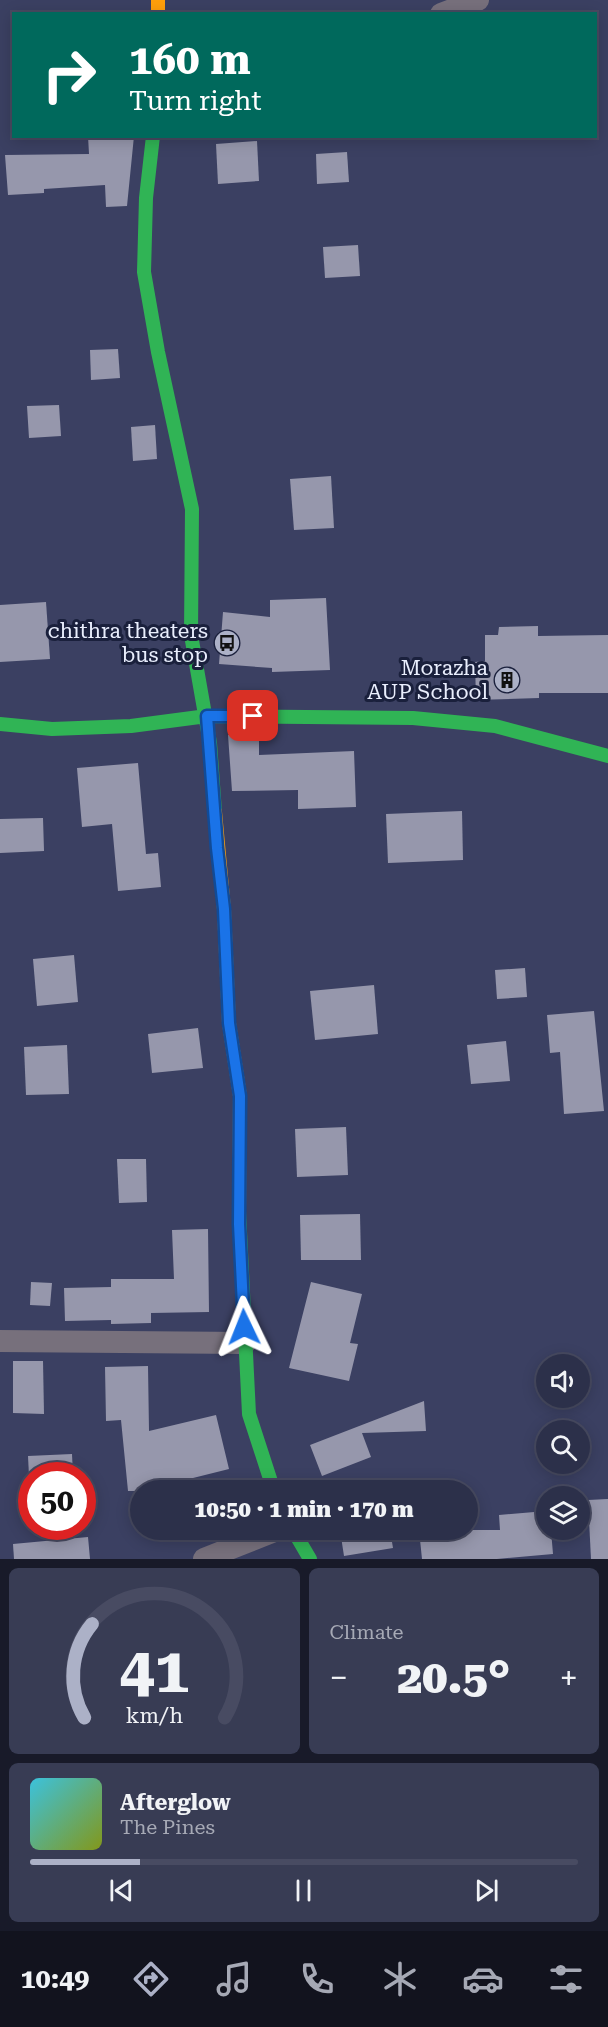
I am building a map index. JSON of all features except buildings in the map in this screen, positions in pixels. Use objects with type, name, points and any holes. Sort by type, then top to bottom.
[{"type":"main road","points":[[153,138],[146,198],[144,272],[158,352],[192,509],[191,636],[207,716],[224,909],[229,1023],[240,1096],[239,1224],[249,1414],[269,1480]]},
{"type":"main road","points":[[0,724],[52,729],[132,726],[207,716],[413,718],[495,726],[608,756]]},
{"type":"main road","points":[[299,1540],[310,1559]]},
{"type":"street","points":[[446,12],[478,0]]},
{"type":"street","points":[[0,1341],[245,1343]]},
{"type":"street","points":[[204,1559],[252,1540]]},
{"type":"traffic: fast","points":[[153,138],[146,198],[144,272],[158,352],[192,509],[191,635],[210,743],[215,812]]},
{"type":"traffic: fast","points":[[0,724],[52,729],[131,726],[207,716],[413,718],[495,726],[608,756]]},
{"type":"traffic: fast","points":[[239,1211],[249,1414],[270,1480]]},
{"type":"traffic: fast","points":[[299,1540],[310,1559]]},
{"type":"traffic: slow","points":[[158,0],[158,12]]},
{"type":"traffic: slow","points":[[215,812],[224,909],[229,1023],[240,1096],[239,1211]]},
{"type":"place","name":"chithra theaters bus stop","points":[[227,643]]},
{"type":"place","name":"Morazha AUP School","points":[[507,680]]},
{"type":"route","points":[[244,1327],[239,1224],[240,1096],[229,1023],[224,909],[207,716],[253,716]]}]
